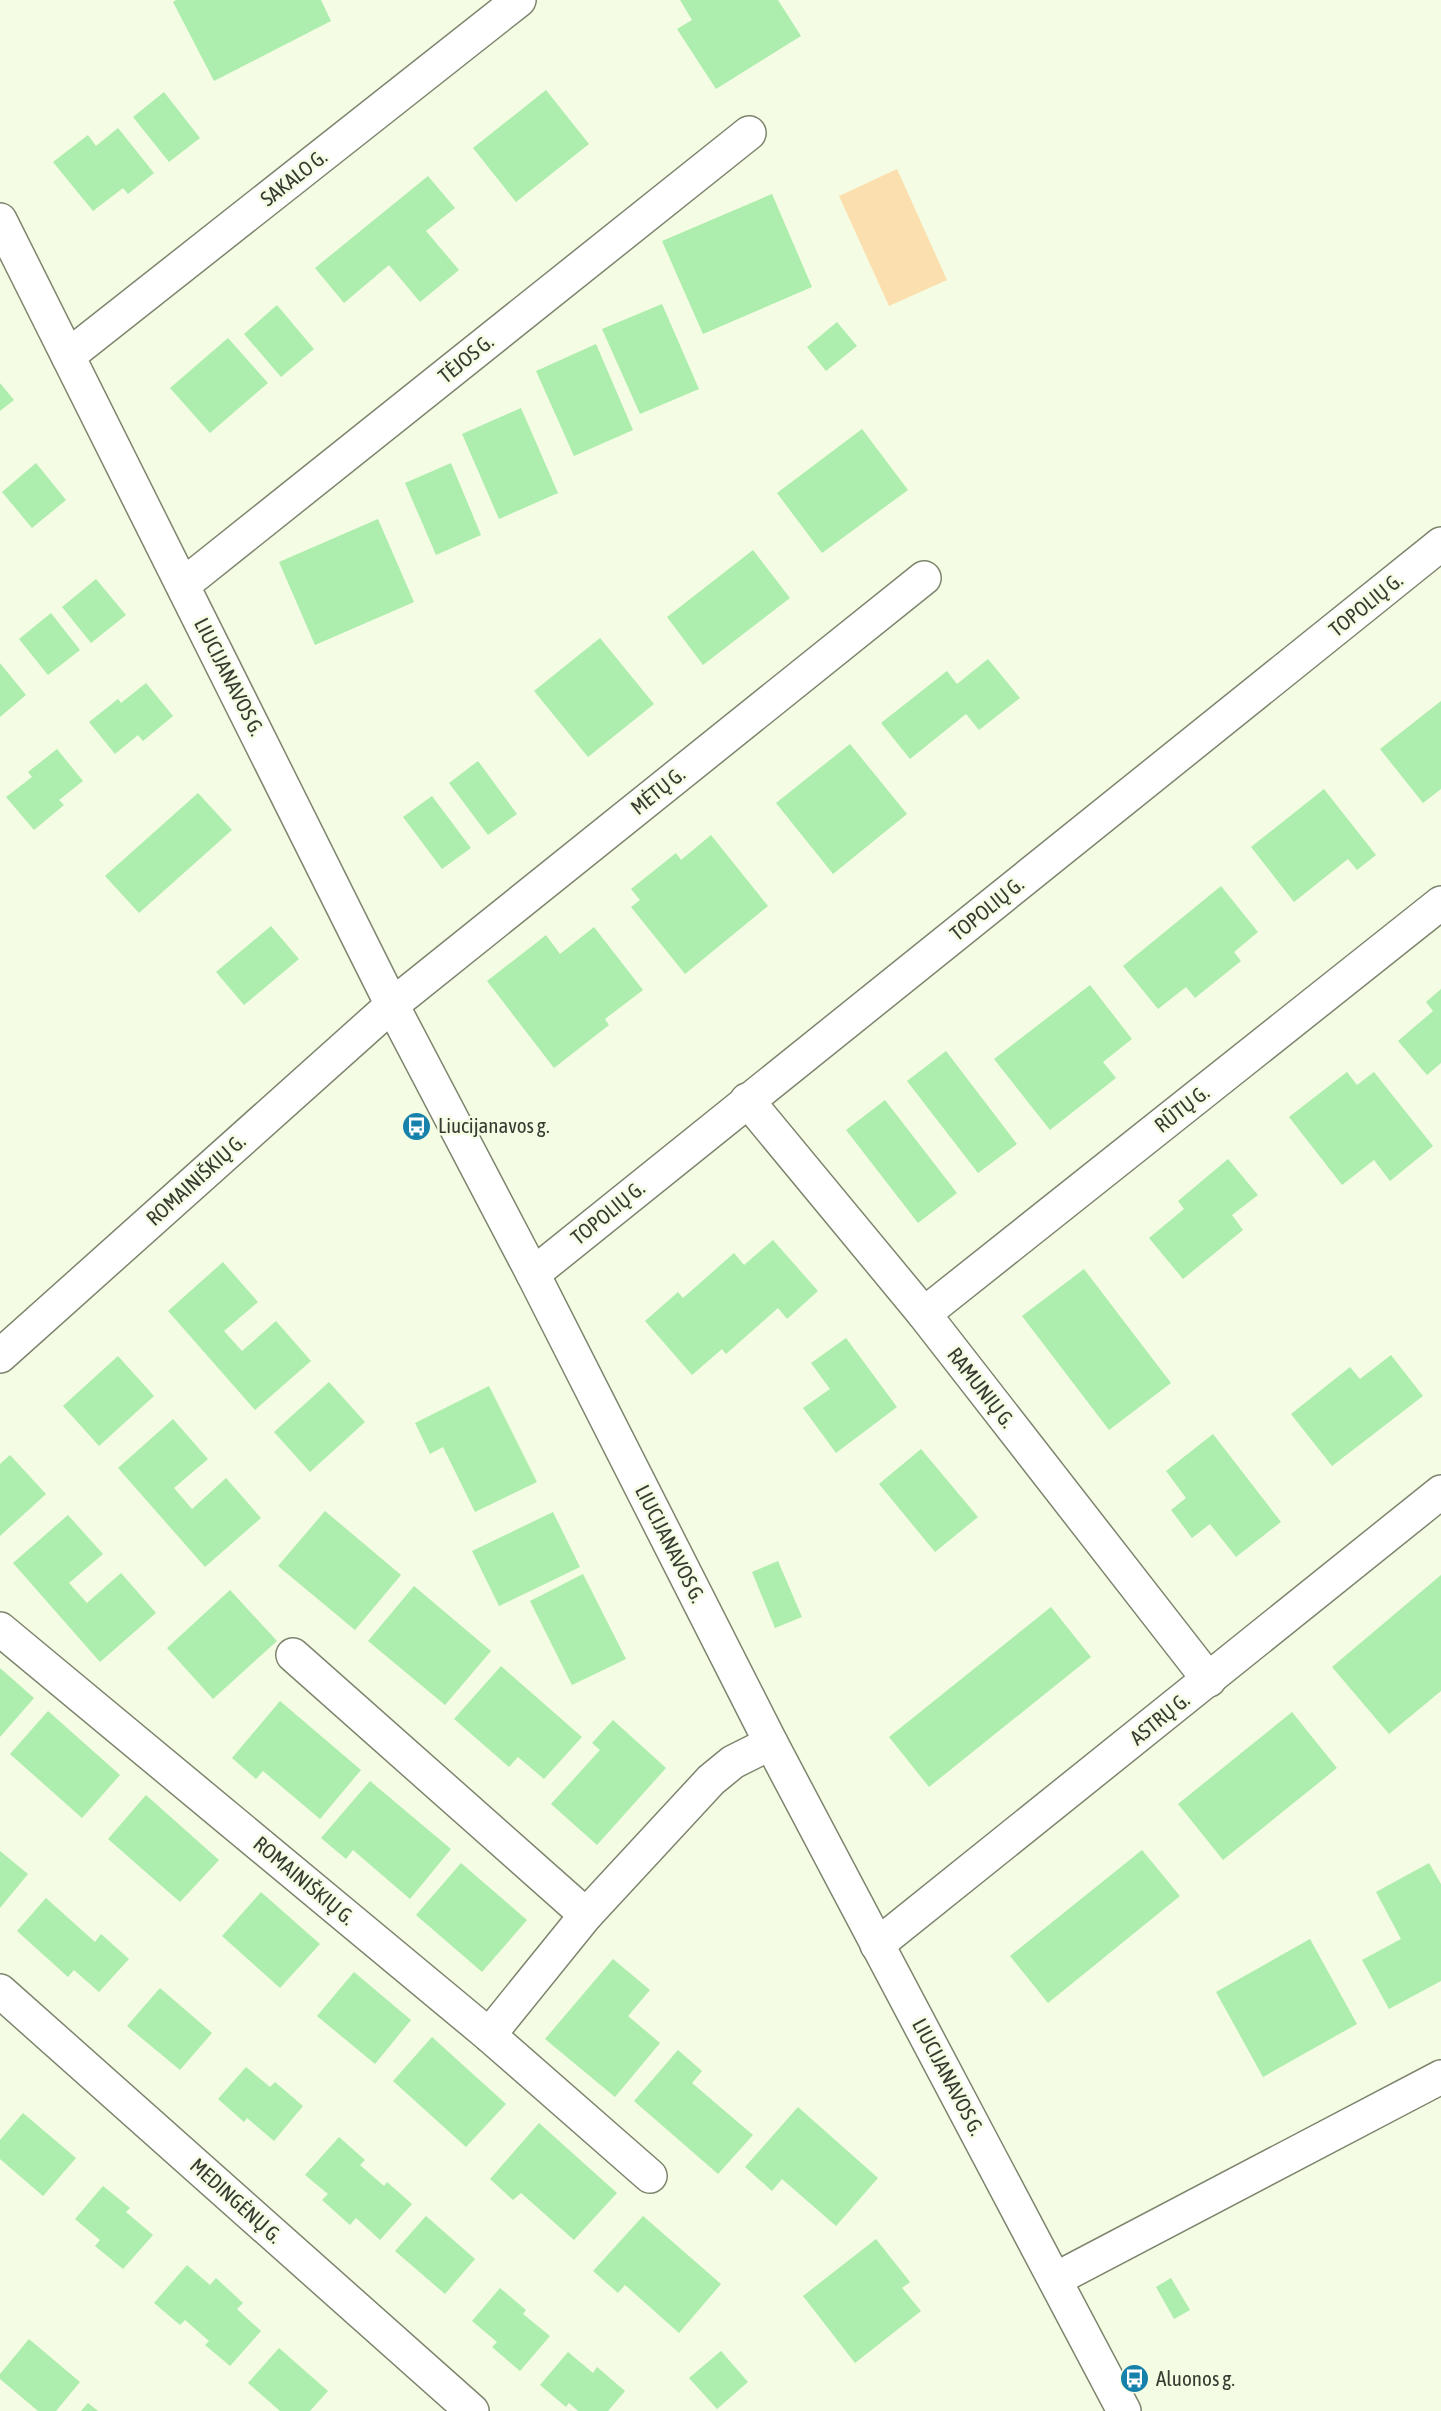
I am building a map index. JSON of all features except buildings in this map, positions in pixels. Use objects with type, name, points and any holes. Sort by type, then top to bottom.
[{"type":"street","name":"SAKALO G.","points":[[68,356],[519,0]]},
{"type":"street","name":"TĖJOS G.","points":[[183,585],[749,133]]},
{"type":"street","name":"LIUCIJANAVOS G.","points":[[0,220],[392,1005],[533,1274],[771,1743],[1124,2411]]},
{"type":"street","name":"TOPOLIŲ G.","points":[[533,1274],[747,1100],[1438,552]]},
{"type":"street","name":"MĖTŲ G.","points":[[392,1005],[924,578]]},
{"type":"street","name":"RŪTŲ G.","points":[[924,1314],[1441,903]]},
{"type":"street","name":"ROMAINIŠKIŲ G.","points":[[0,1356],[392,1005]]},
{"type":"street","name":"RAMUNIŲ G.","points":[[747,1100],[924,1314],[1209,1680]]},
{"type":"street","name":"ASTRŲ G.","points":[[877,1945],[1441,1492]]},
{"type":"street","name":"ROMAINIŠKIŲ G.","points":[[0,1629],[489,2035],[650,2176]]},
{"type":"street","points":[[293,1655],[586,1915]]},
{"type":"street","points":[[489,2035],[586,1915],[711,1780],[733,1762],[771,1743]]},
{"type":"street","name":"MEDINGĖNŲ G.","points":[[0,1991],[472,2411]]},
{"type":"street","points":[[1056,2279],[1441,2077]]},
{"type":"shaded area","points":[[897,169],[947,280],[889,306],[839,196]]},
{"type":"place","name":"Liucijanavos g.","points":[[417,1126]]},
{"type":"place","name":"Aluonos g.","points":[[1135,2379]]}]
